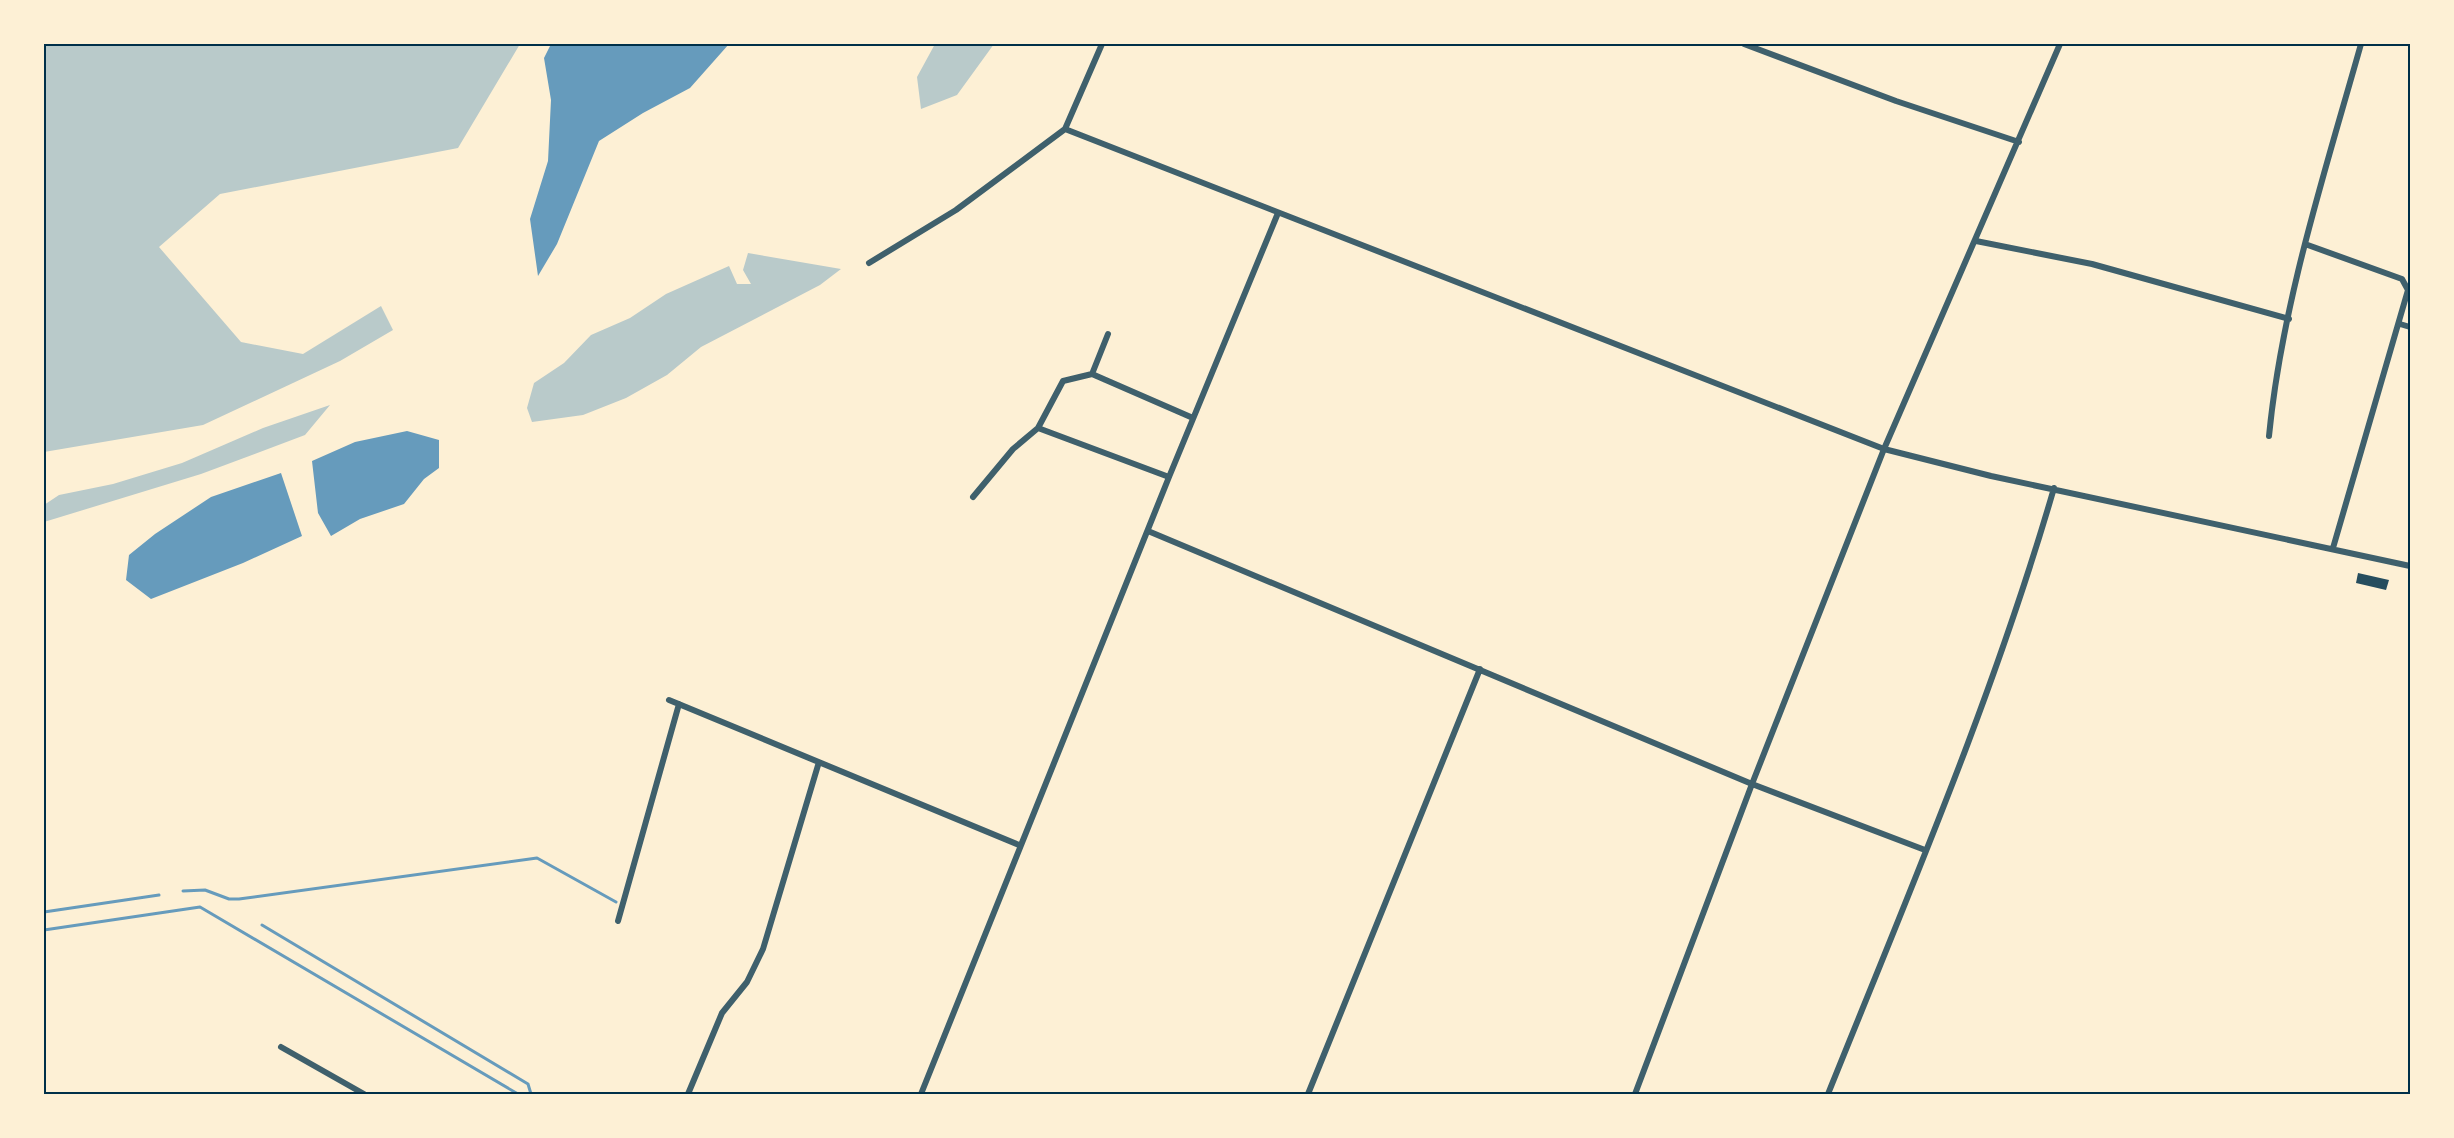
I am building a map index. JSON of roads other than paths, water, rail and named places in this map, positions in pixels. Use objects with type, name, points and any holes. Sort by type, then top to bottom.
[{"type":"street","points":[[869,263],[956,210],[1065,129],[1102,44]]},
{"type":"street","points":[[1744,44],[1896,101],[2019,142]]},
{"type":"street","points":[[1635,1095],[1752,784],[1884,448],[1976,242],[2060,44]]},
{"type":"street","points":[[2269,436],[2274,389],[2305,244],[2361,44]]},
{"type":"street","points":[[1065,129],[1884,448],[2054,488],[2410,566]]},
{"type":"street","points":[[921,1095],[1019,845],[1278,213]]},
{"type":"street","points":[[1976,242],[2092,264],[2289,319]]},
{"type":"street","points":[[2305,244],[2402,279],[2408,290],[2400,324],[2333,548]]},
{"type":"street","points":[[2400,324],[2410,327]]},
{"type":"street","points":[[1092,374],[1108,334]]},
{"type":"street","points":[[973,497],[1013,449],[1038,428],[1063,381],[1092,374],[1193,418]]},
{"type":"street","points":[[1038,428],[1169,477]]},
{"type":"street","points":[[1828,1095],[1925,850],[2027,582],[2054,488]]},
{"type":"street","points":[[1148,531],[1752,784],[1925,850]]},
{"type":"street","points":[[1308,1095],[1480,669]]},
{"type":"street","points":[[669,700],[1019,845]]},
{"type":"street","points":[[618,921],[679,704]]},
{"type":"street","points":[[688,1095],[722,1013],[747,982],[763,949],[819,762]]},
{"type":"street","points":[[281,1047],[364,1095]]},
{"type":"water","points":[[551,44],[729,44],[690,88],[643,113],[599,141],[557,244],[538,276],[530,219],[548,161],[551,100],[544,58]]},
{"type":"water","points":[[407,431],[439,440],[439,468],[424,479],[404,504],[360,519],[331,536],[318,513],[312,461],[355,442]]},
{"type":"water","points":[[281,473],[302,536],[243,563],[151,599],[126,580],[129,555],[155,534],[211,497]]},
{"type":"waterway","points":[[183,891],[205,890],[229,899],[239,899],[537,858],[616,902]]},
{"type":"waterway","points":[[44,912],[159,895]]},
{"type":"waterway","points":[[44,930],[200,907],[518,1094]]},
{"type":"waterway","points":[[262,925],[528,1084],[531,1094]]}]
